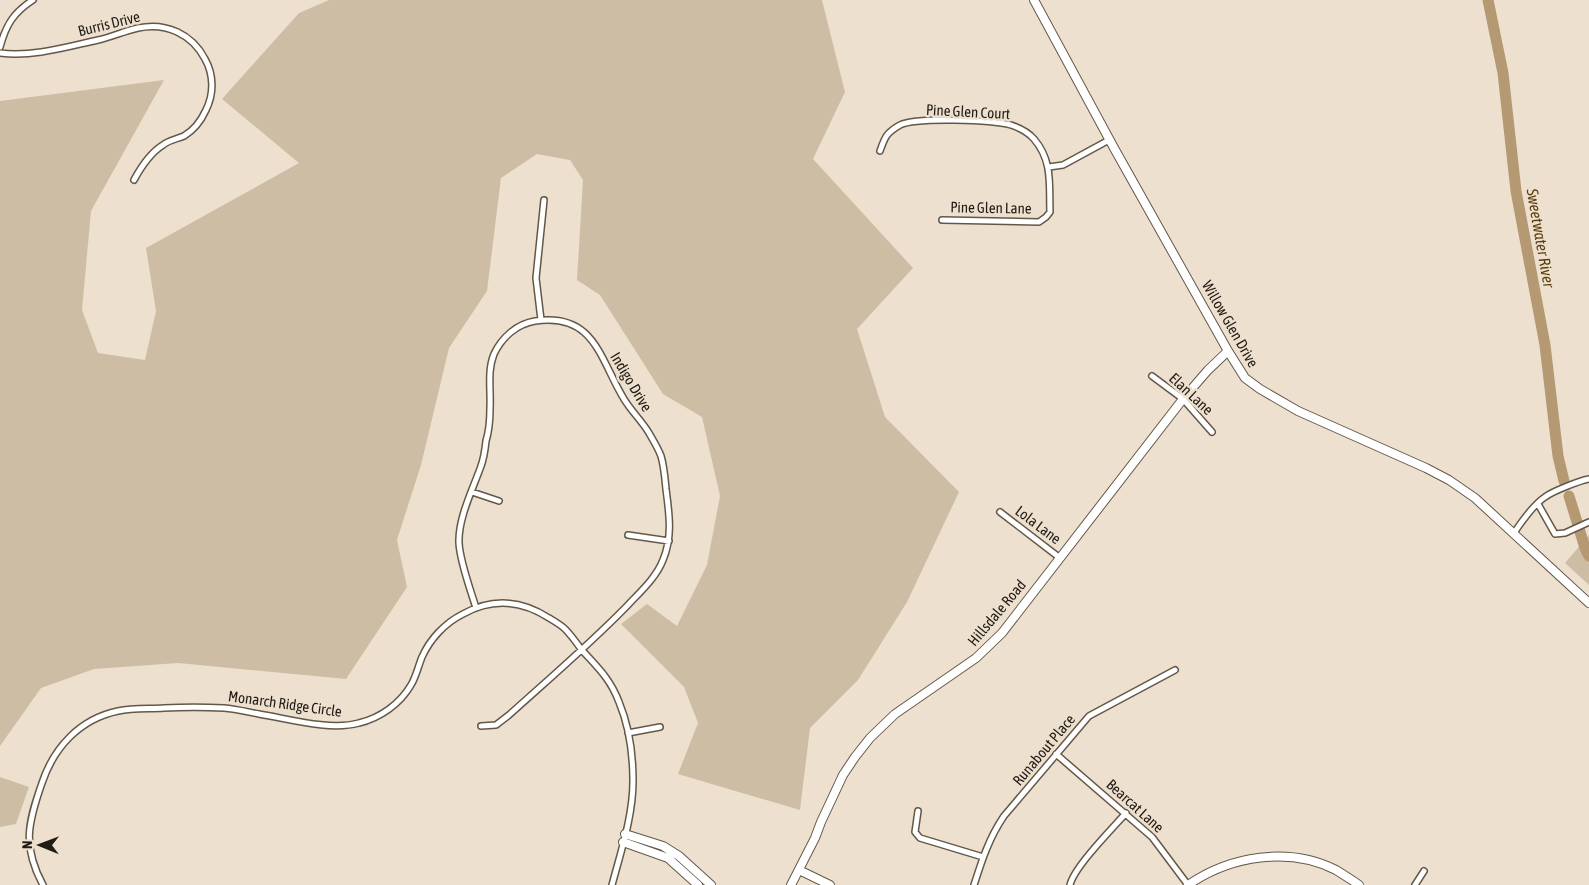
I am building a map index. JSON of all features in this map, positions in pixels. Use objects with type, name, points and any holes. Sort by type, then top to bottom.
[{"type":"main road","name":"Willow Glen Drive","points":[[1034,0],[1109,140],[1245,378],[1298,411],[1449,480],[1480,502],[1589,603]]},
{"type":"main road","name":"Hillsdale Road","points":[[791,885],[843,775],[870,738],[895,714],[976,658],[990,646],[1183,399],[1208,370],[1228,351]]},
{"type":"main road","points":[[624,838],[668,858],[698,885]]},
{"type":"main road","points":[[624,838],[663,846],[678,856],[711,885]]},
{"type":"main road","points":[[1188,885],[1228,864],[1250,859],[1273,857],[1295,858],[1316,863],[1336,870],[1359,885]]},
{"type":"main road","points":[[799,870],[830,885]]},
{"type":"street","points":[[0,47],[4,33],[13,17],[33,0]]},
{"type":"street","name":"Burris Drive","points":[[0,53],[18,55],[43,52],[100,40],[138,28],[151,27],[170,29],[188,38],[200,49],[207,62],[213,82],[207,109],[200,122],[184,136],[163,144],[150,156],[134,180]]},
{"type":"street","name":"Pine Glen Court","points":[[880,151],[887,134],[905,124],[924,121],[997,123],[1012,126],[1028,134],[1037,143],[1049,167]]},
{"type":"street","points":[[1049,167],[1063,165],[1109,140]]},
{"type":"street","name":"Pine Glen Lane","points":[[942,220],[1039,222],[1046,218],[1050,212],[1049,167]]},
{"type":"street","points":[[541,320],[536,278],[544,200]]},
{"type":"street","name":"Indigo Drive","points":[[476,608],[460,555],[460,527],[482,463],[488,434],[490,374],[494,354],[502,342],[516,328],[528,322],[546,319],[569,323],[579,328],[591,339],[624,400],[649,433],[661,456],[670,522],[669,541],[661,564],[650,582],[582,650],[510,715],[496,725],[481,726]]},
{"type":"street","name":"Elan Lane","points":[[1152,376],[1183,399],[1212,432]]},
{"type":"street","points":[[1514,533],[1545,496],[1582,480],[1589,479]]},
{"type":"street","points":[[472,492],[499,501]]},
{"type":"street","points":[[1538,504],[1554,534],[1565,533],[1589,522]]},
{"type":"street","name":"Lola Lane","points":[[1000,512],[1060,558]]},
{"type":"street","points":[[628,535],[669,541]]},
{"type":"street","name":"Monarch Ridge Circle","points":[[43,885],[34,868],[30,852],[31,815],[46,769],[51,760],[68,738],[83,726],[102,716],[120,710],[200,707],[227,708],[322,725],[347,726],[362,723],[375,718],[396,704],[412,684],[424,654],[436,634],[455,618],[476,608],[509,603],[528,607],[564,628],[606,676],[619,701],[628,733],[633,782],[631,808],[612,885]]},
{"type":"street","name":"Runabout Place","points":[[974,885],[994,830],[1089,716],[1175,670]]},
{"type":"street","points":[[628,733],[660,727]]},
{"type":"street","name":"Bearcat Lane","points":[[1056,754],[1152,837],[1188,885]]},
{"type":"street","points":[[918,811],[915,832],[920,838],[983,857]]},
{"type":"street","points":[[1070,885],[1071,878],[1078,868],[1126,813]]},
{"type":"street","points":[[1415,885],[1424,871]]},
{"type":"shaded area","points":[[329,0],[822,0],[845,92],[813,159],[913,268],[857,329],[885,417],[959,492],[907,602],[858,680],[810,728],[800,810],[678,774],[698,723],[684,687],[621,624],[647,604],[677,626],[707,565],[720,496],[702,417],[663,394],[600,295],[577,280],[583,180],[570,160],[537,154],[501,178],[487,291],[449,348],[421,465],[397,540],[407,587],[346,679],[178,663],[94,669],[41,688],[0,746],[0,101],[164,80],[91,211],[82,310],[98,353],[145,360],[156,311],[146,248],[299,163],[222,99],[299,13]]},
{"type":"shaded area","points":[[1589,535],[1589,585],[1565,563]]},
{"type":"shaded area","points":[[0,777],[29,787],[16,824],[0,827]]},
{"type":"waterway","name":"Sweetwater River","points":[[1488,0],[1503,73],[1516,191],[1545,345],[1558,456],[1564,481]]},
{"type":"waterway","name":"Sweetwater River","points":[[1569,496],[1589,556]]}]
